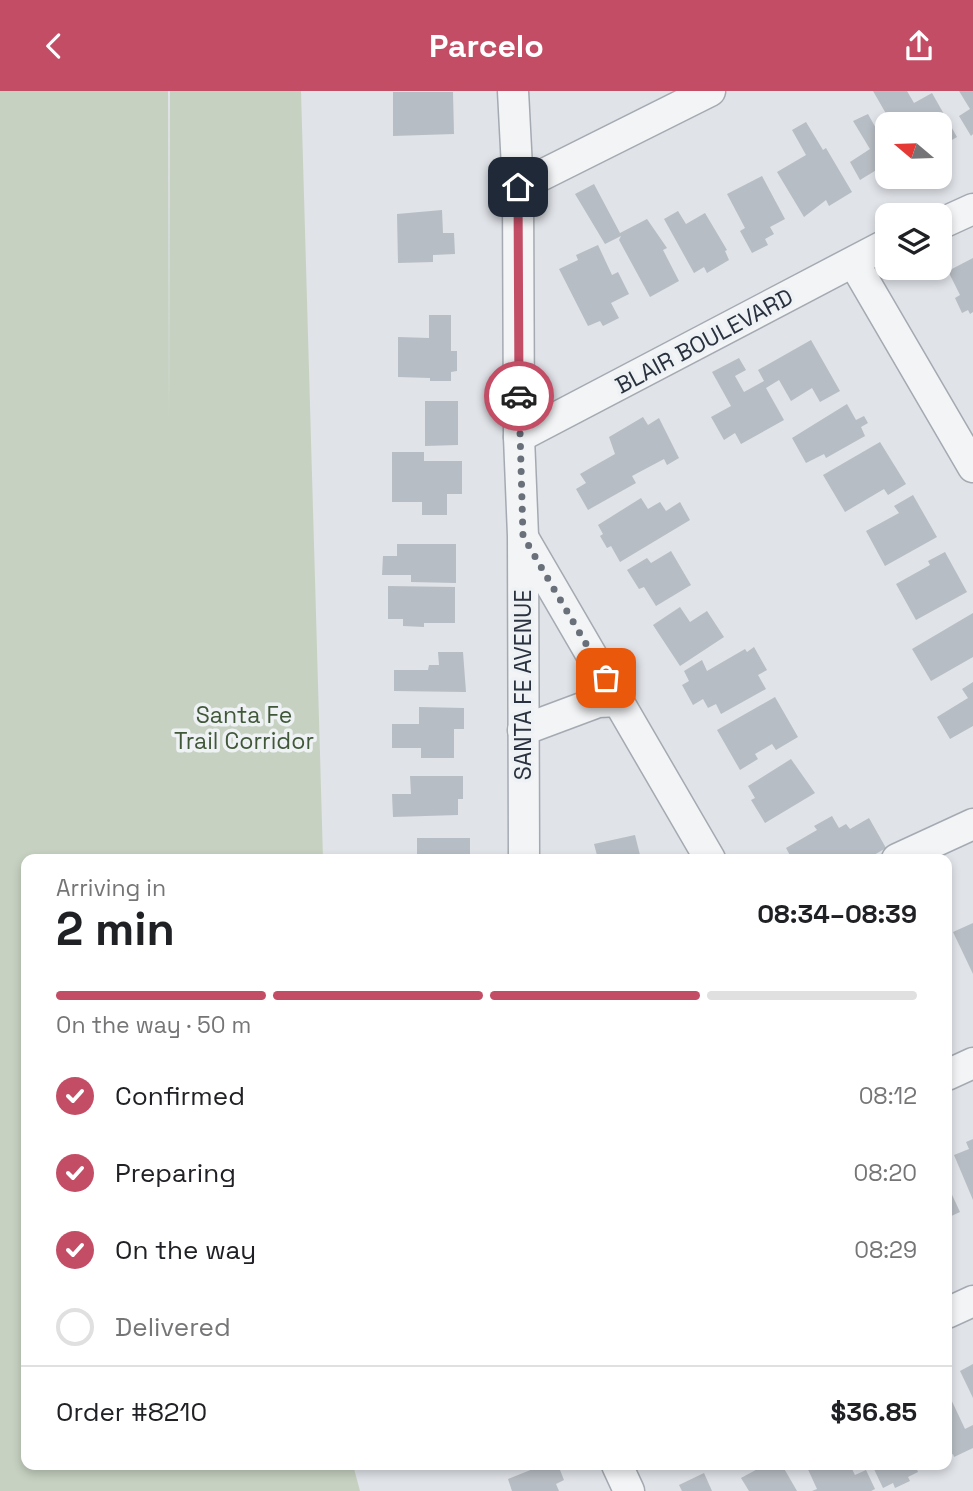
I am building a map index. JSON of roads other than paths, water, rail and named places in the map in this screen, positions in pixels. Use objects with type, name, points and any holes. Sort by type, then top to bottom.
[{"type":"street","name":"SANTA FE AVENUE","points":[[513,91],[518,187],[524,854]]},
{"type":"street","points":[[518,187],[710,91]]},
{"type":"street","points":[[952,219],[973,209]]},
{"type":"street","name":"BLAIR BOULEVARD","points":[[519,437],[875,251]]},
{"type":"street","points":[[854,263],[973,467]]},
{"type":"street","points":[[523,536],[707,854]]},
{"type":"street","points":[[523,730],[598,702],[619,701]]},
{"type":"street","points":[[908,854],[973,824]]},
{"type":"street","points":[[952,1073],[973,1063]]},
{"type":"street","points":[[952,1311],[973,1301]]},
{"type":"park label","name":"Santa Fe Trail Corridor","points":[[244,728]]}]
